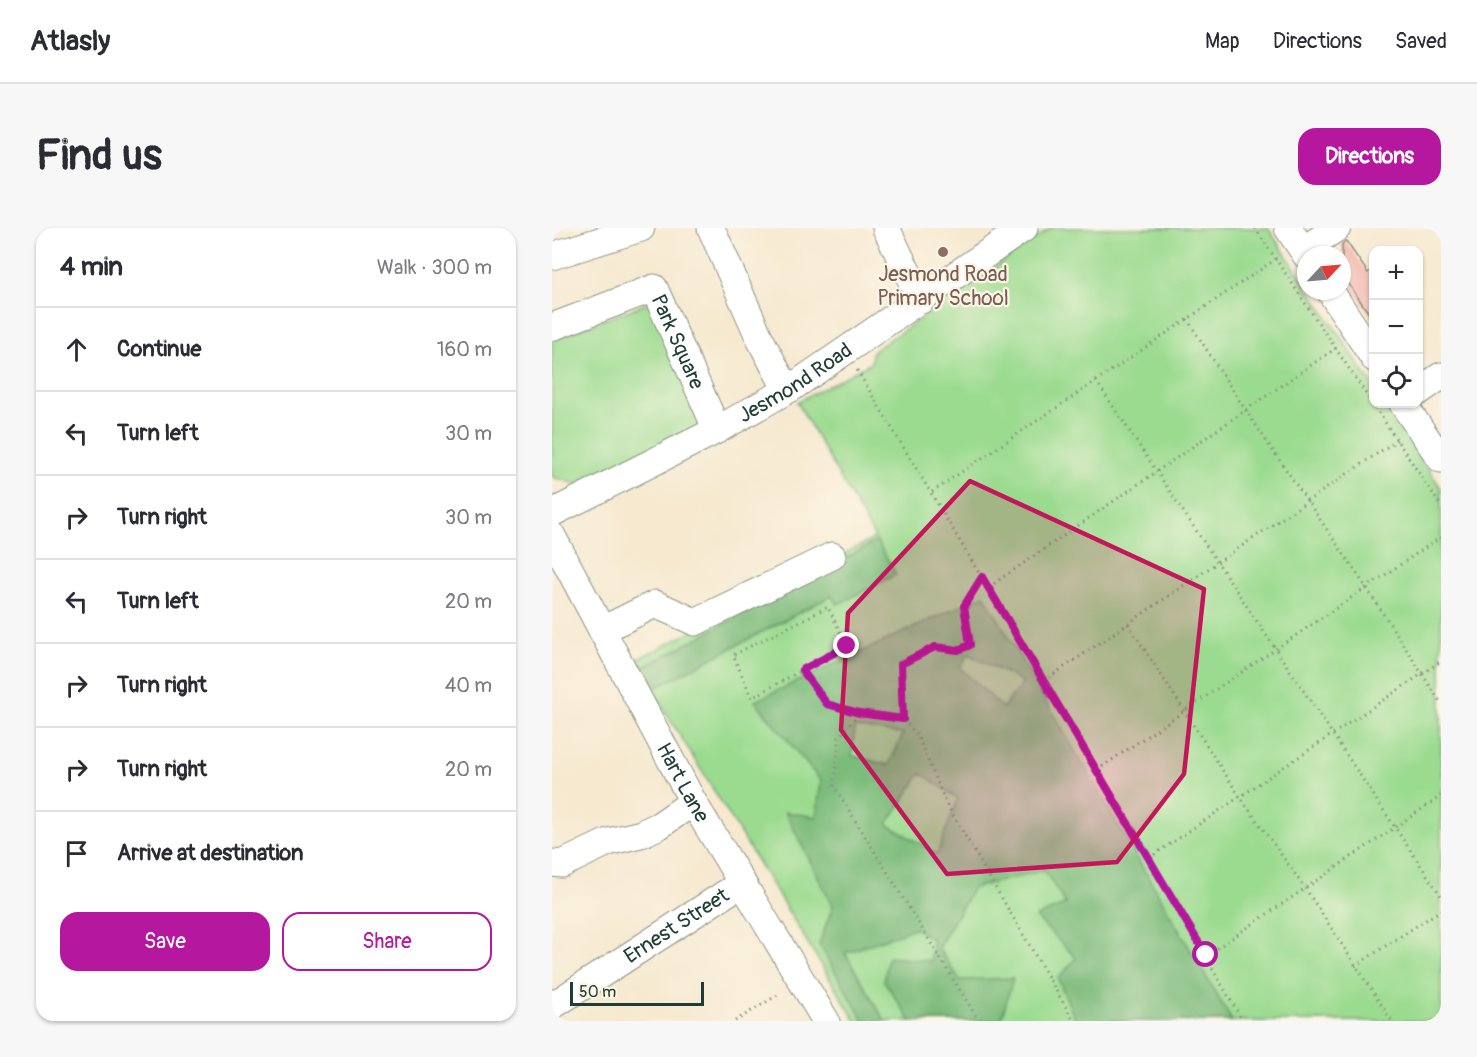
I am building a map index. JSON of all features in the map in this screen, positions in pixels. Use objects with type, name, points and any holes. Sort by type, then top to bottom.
[{"type":"street","points":[[552,256],[641,228]]},
{"type":"street","points":[[711,228],[760,339],[780,377],[791,388]]},
{"type":"street","points":[[886,228],[921,300]]},
{"type":"street","name":"Jesmond Road","points":[[552,513],[717,430],[791,388],[1024,228]]},
{"type":"street","points":[[1288,228],[1300,246]]},
{"type":"street","points":[[1314,246],[1337,228]]},
{"type":"street","name":"Park Square","points":[[552,327],[654,288],[717,430]]},
{"type":"street","points":[[1336,300],[1371,354]]},
{"type":"street","points":[[1423,389],[1441,376]]},
{"type":"street","points":[[1406,408],[1441,459]]},
{"type":"street","name":"Hart Lane","points":[[552,536],[693,802],[826,1021]]},
{"type":"street","points":[[602,630],[655,604],[695,622],[832,556]]},
{"type":"street","points":[[552,863],[562,864],[608,842],[641,834],[660,825],[693,802]]},
{"type":"street","name":"Ernest Street","points":[[552,1006],[742,883]]},
{"type":"path","points":[[1256,228],[1441,506]]},
{"type":"path","points":[[932,492],[1276,259]]},
{"type":"path","points":[[1187,319],[1441,703]]},
{"type":"path","points":[[988,588],[1336,348]]},
{"type":"path","points":[[858,372],[932,492],[1243,1021]]},
{"type":"path","points":[[1096,381],[1441,896]]},
{"type":"path","points":[[1044,681],[1397,440]]},
{"type":"path","points":[[1097,771],[1441,537]]},
{"type":"path","points":[[982,577],[964,606],[970,645],[958,650],[935,647],[901,664],[903,719],[918,737],[947,805],[1074,1021]]},
{"type":"path","points":[[828,607],[847,646],[802,670],[752,698],[733,655],[828,607]]},
{"type":"path","points":[[1128,624],[1240,797],[1305,888],[1392,1021]]},
{"type":"path","points":[[1149,859],[1441,661]]},
{"type":"path","points":[[802,670],[827,704],[859,713],[903,719]]},
{"type":"path","points":[[859,713],[839,737],[834,786],[979,1021]]},
{"type":"path","points":[[1206,955],[1441,796]]},
{"type":"path","points":[[1355,966],[1441,910]]},
{"type":"path","points":[[735,1021],[781,993]]},
{"type":"highlighted area","points":[[970,481],[1204,589],[1184,774],[1117,862],[947,874],[841,730],[848,613]]},
{"type":"green space","points":[[1051,228],[1268,228],[1297,272],[1297,300],[1316,300],[1369,380],[1369,408],[1388,408],[1441,488],[1441,1021],[856,1021],[634,661],[875,538],[797,402],[871,363],[872,352]]},
{"type":"green space","points":[[650,302],[705,424],[576,484],[552,477],[552,340]]},
{"type":"green space","points":[[877,541],[896,575],[838,604],[831,596],[655,688],[644,667]]},
{"type":"green space","points":[[984,595],[1232,1021],[1076,1021],[1058,979],[1076,958],[1036,917],[1066,904],[1044,870],[973,888],[938,948],[960,980],[1013,978],[1001,1021],[911,1021],[884,981],[888,957],[931,961],[932,939],[915,928],[845,953],[885,1021],[864,1021],[819,944],[833,906],[785,812],[816,817],[821,781],[755,701]],"holes":[[[968,654],[1023,682],[1003,708],[960,668]],[[855,727],[903,734],[889,765],[852,756]],[[921,773],[958,799],[937,854],[887,824]]]},
{"type":"building","points":[[1346,241],[1349,246],[1342,246]]},
{"type":"building","points":[[1351,248],[1369,272],[1369,314],[1351,287]]},
{"type":"place","name":"Jesmond Road Primary School","points":[[943,252]]},
{"type":"route","points":[[847,646],[802,670],[827,704],[859,713],[903,719],[901,664],[935,647],[958,650],[970,645],[964,606],[982,577],[1206,955]]}]
